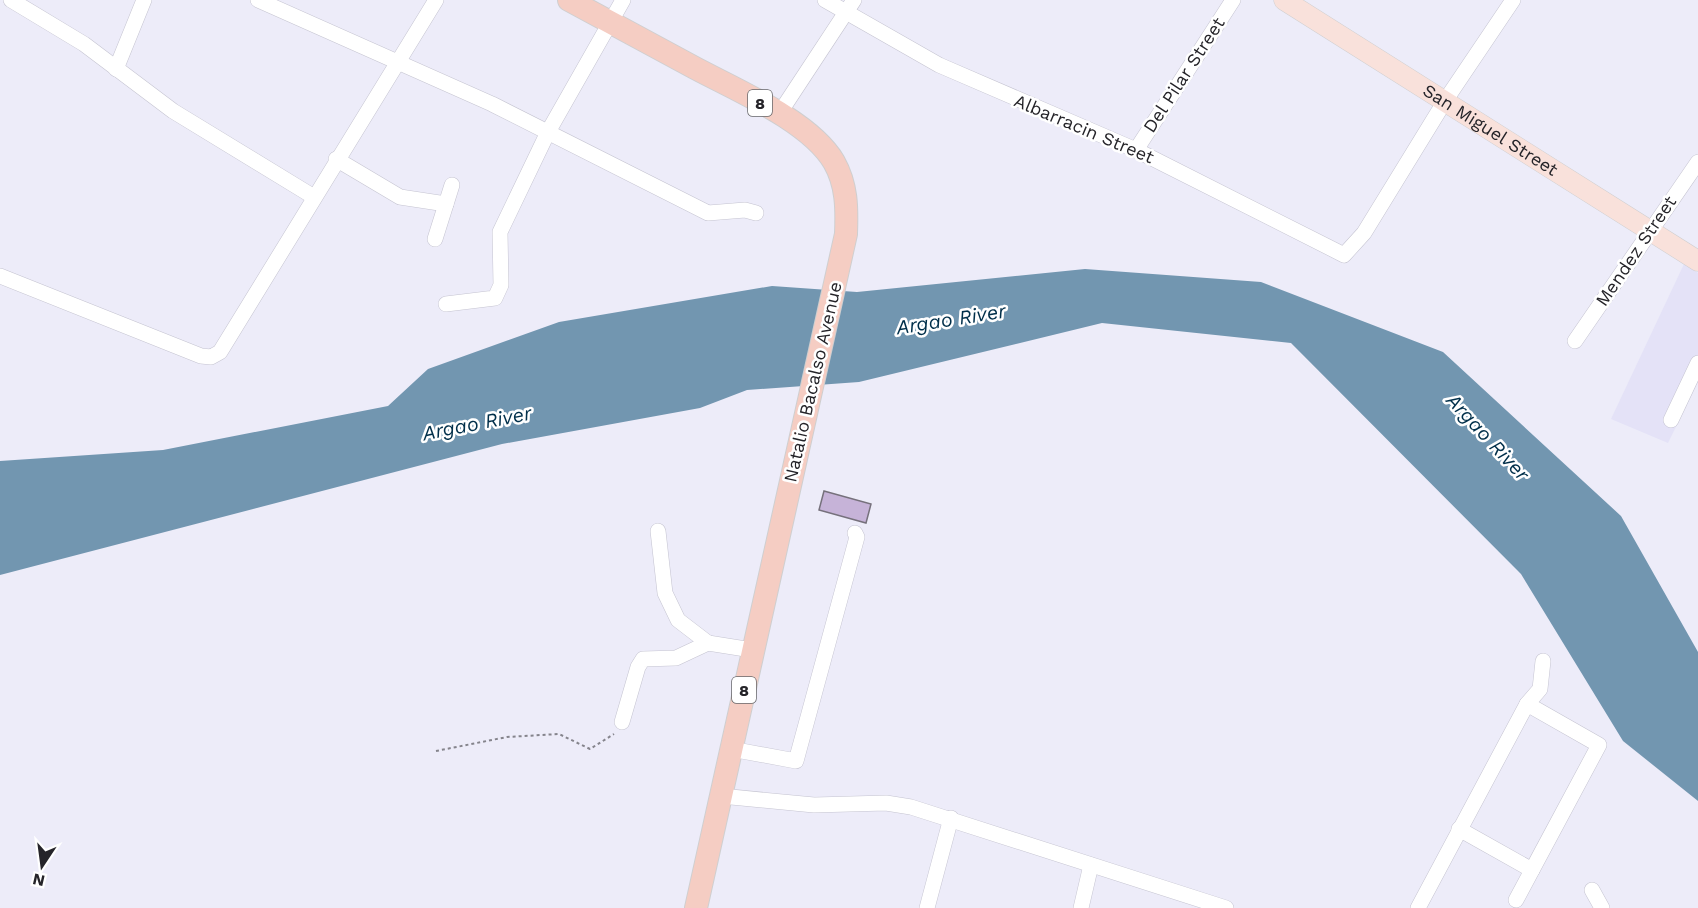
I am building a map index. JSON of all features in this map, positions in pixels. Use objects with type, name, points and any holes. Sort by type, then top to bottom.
[{"type":"highway","name":"Natalio Bacalso Avenue","points":[[569,0],[779,114],[817,142],[833,161],[843,181],[848,205],[846,234],[696,908]]},
{"type":"main road","name":"San Miguel Street","points":[[1284,0],[1698,261]]},
{"type":"street","points":[[11,0],[84,44],[173,111],[314,198]]},
{"type":"street","points":[[116,69],[144,0]]},
{"type":"street","points":[[258,0],[379,55],[398,60],[548,132],[708,213],[745,210],[756,213]]},
{"type":"street","points":[[0,276],[201,356],[211,357],[220,352],[336,159],[436,0]]},
{"type":"street","points":[[446,304],[495,297],[501,285],[500,232],[548,132],[623,0]]},
{"type":"street","name":"Albarracin Street","points":[[825,0],[851,6],[939,65],[1136,150],[1344,255],[1364,233],[1445,101]]},
{"type":"street","name":"Del Pilar Street","points":[[1136,150],[1233,0]]},
{"type":"street","points":[[1445,101],[1513,0]]},
{"type":"street","points":[[779,114],[851,6]]},
{"type":"street","points":[[336,159],[400,197],[446,204]]},
{"type":"street","name":"Mendez Street","points":[[1575,341],[1698,162]]},
{"type":"street","points":[[435,239],[452,185]]},
{"type":"street","points":[[1671,420],[1698,363]]},
{"type":"street","points":[[658,531],[665,594],[678,620],[708,643],[752,650]]},
{"type":"street","points":[[731,749],[796,761],[857,537],[855,533]]},
{"type":"street","points":[[622,722],[638,667],[644,659],[676,658],[708,643]]},
{"type":"street","points":[[1418,908],[1527,704],[1540,689],[1543,661]]},
{"type":"street","points":[[1516,900],[1599,745],[1527,704]]},
{"type":"street","points":[[721,796],[814,805],[886,803],[951,818],[1207,905],[1226,908]]},
{"type":"street","points":[[927,908],[951,818]]},
{"type":"street","points":[[1459,829],[1532,870]]},
{"type":"street","points":[[1081,908],[1091,865]]},
{"type":"street","points":[[1592,890],[1602,908]]},
{"type":"path","points":[[436,751],[507,737],[559,734],[590,749],[612,736],[622,722]]},
{"type":"shaded area","points":[[1684,264],[1698,273],[1698,382],[1668,443],[1611,419]]},
{"type":"water","name":"Argao River","points":[[1085,269],[1261,282],[1443,352],[1621,516],[1698,652],[1698,801],[1623,741],[1521,574],[1291,343],[1102,323],[859,382],[747,390],[700,408],[502,444],[0,575],[0,461],[163,450],[388,406],[428,369],[559,322],[772,286],[857,292]]},
{"type":"building","points":[[824,491],[871,504],[866,523],[819,510]]}]
